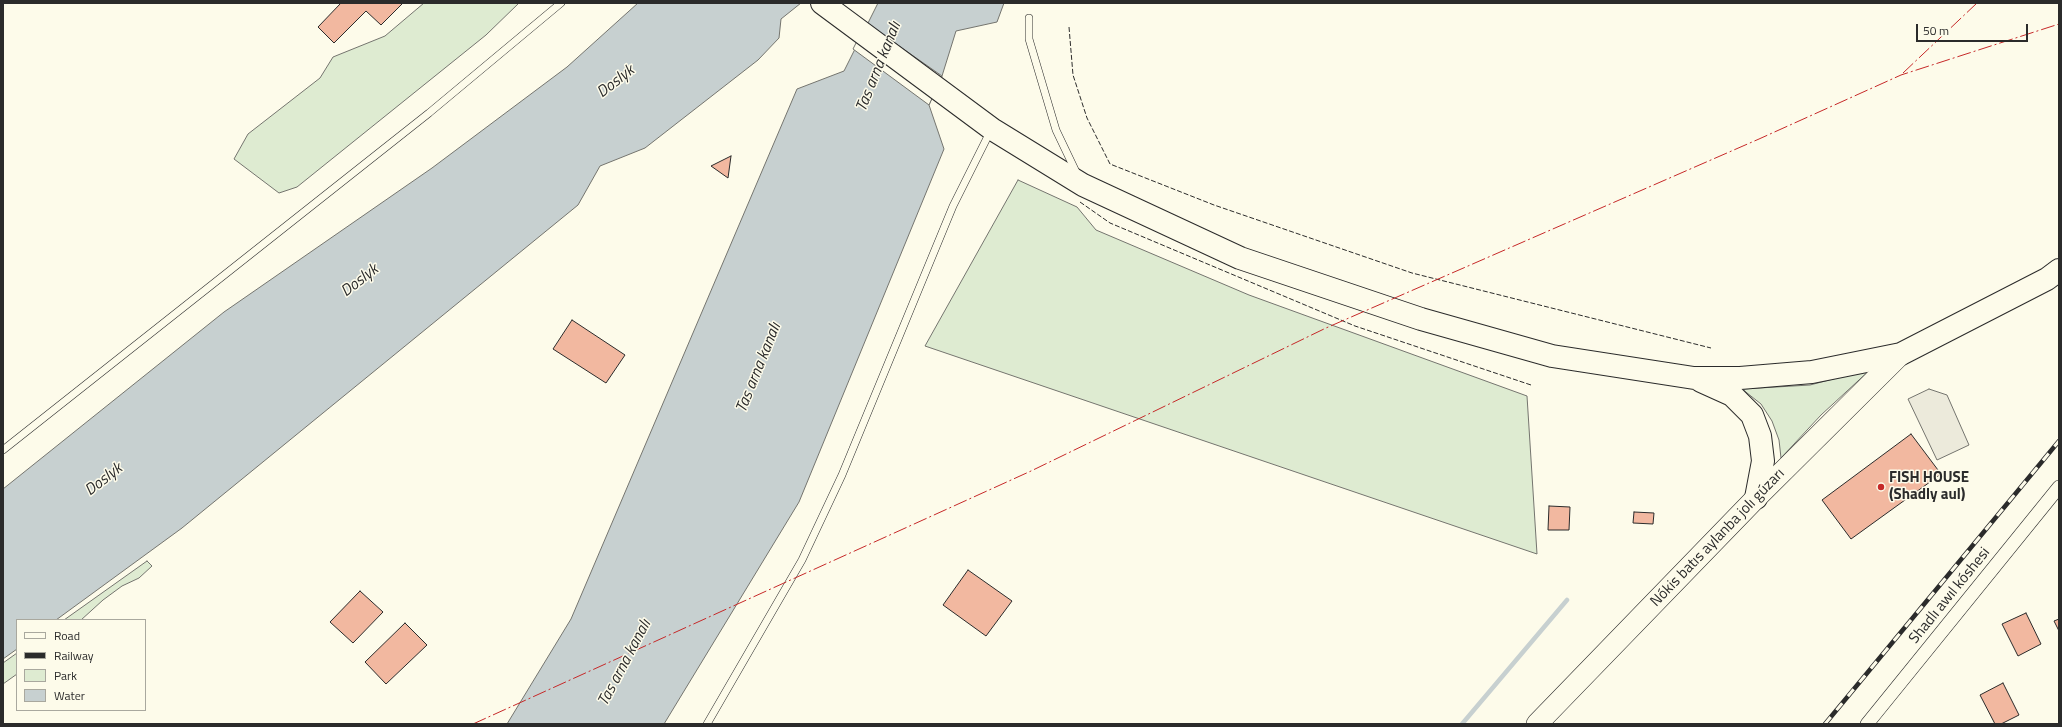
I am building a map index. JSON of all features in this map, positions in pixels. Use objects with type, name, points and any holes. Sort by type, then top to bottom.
[{"type":"highway","points":[[822,4],[992,128],[1083,185],[1240,258],[1421,319],[1552,356],[1694,378],[1740,378],[1812,372],[1901,354],[2047,278],[2059,270]]},
{"type":"highway","points":[[1694,378],[1732,395],[1752,415],[1760,436],[1763,461],[1756,498]]},
{"type":"main road","name":"Nókis batıs aylanba jolı gúzarı","points":[[1537,724],[1756,498],[1901,354]]},
{"type":"street","name":"Shadlı awıl kóshesi","points":[[1867,724],[2059,487]]},
{"type":"lane","points":[[3,450],[429,113],[561,3]]},
{"type":"lane","points":[[1030,18],[1029,39],[1056,130],[1083,185]]},
{"type":"lane","points":[[707,724],[802,560],[842,475],[952,206],[992,128]]},
{"type":"green space","points":[[424,3],[519,3],[486,35],[297,187],[279,193],[234,159],[248,134],[320,78],[333,57],[385,36]]},
{"type":"green space","points":[[1018,180],[1077,207],[1096,230],[1249,295],[1527,396],[1537,554],[925,346]]},
{"type":"green space","points":[[1871,369],[1821,415],[1781,458],[1779,440],[1772,421],[1761,404],[1742,389],[1810,385]]},
{"type":"green space","points":[[147,561],[152,566],[139,578],[122,586],[103,600],[82,619],[65,619]]},
{"type":"green space","points":[[16,654],[16,675],[3,684],[3,663]]},
{"type":"shaded area","points":[[1929,389],[1947,395],[1969,445],[1937,460],[1908,399]]},
{"type":"water","name":"Doslyk","points":[[638,3],[801,3],[781,19],[779,38],[758,60],[645,148],[600,166],[578,205],[182,528],[57,619],[16,619],[16,650],[3,659],[3,489],[224,312],[432,168],[567,67]]},
{"type":"water","name":"Tas arna kanalı","points":[[878,3],[1004,3],[997,22],[956,31],[942,76],[929,105],[944,149],[799,502],[664,724],[507,724],[571,619],[797,89],[844,71]]},
{"type":"pier","points":[[866,23],[942,76],[929,105],[853,49]]},
{"type":"building","points":[[341,3],[403,3],[381,25],[366,11],[334,43],[318,27]]},
{"type":"building","points":[[731,156],[728,178],[711,166]]},
{"type":"building","points":[[572,320],[625,355],[606,383],[553,349]]},
{"type":"building","name":"FISH HOUSE (Shadly aul)","points":[[1911,434],[1941,474],[1851,539],[1822,500]]},
{"type":"building","points":[[1549,506],[1570,507],[1569,530],[1548,530]]},
{"type":"building","points":[[1634,512],[1654,513],[1653,524],[1633,523]]},
{"type":"building","points":[[968,570],[1012,601],[986,636],[943,605]]},
{"type":"building","points":[[360,591],[383,612],[353,643],[330,622]]},
{"type":"building","points":[[2026,613],[2041,644],[2018,656],[2002,624]]},
{"type":"building","points":[[2059,619],[2059,631],[2054,621]]},
{"type":"building","points":[[405,623],[427,645],[386,684],[365,662]]},
{"type":"building","points":[[2003,683],[2019,715],[2001,724],[1995,724],[1980,695]]},
{"type":"waterway","points":[[1462,724],[1567,600]]},
{"type":"railway","points":[[1825,724],[2059,441]]},
{"type":"fence","points":[[1069,27],[1073,75],[1087,118],[1110,164],[1214,205],[1412,273],[1711,348]]},
{"type":"fence","points":[[1080,202],[1110,223],[1355,326],[1531,385]]},
{"type":"power","points":[[1903,73],[1977,3]]},
{"type":"power","points":[[473,724],[1031,471],[1326,328],[1759,139],[1901,75],[2059,24]]},
{"type":"place","name":"FISH HOUSE (Shadly aul)","points":[[1881,487]]}]
